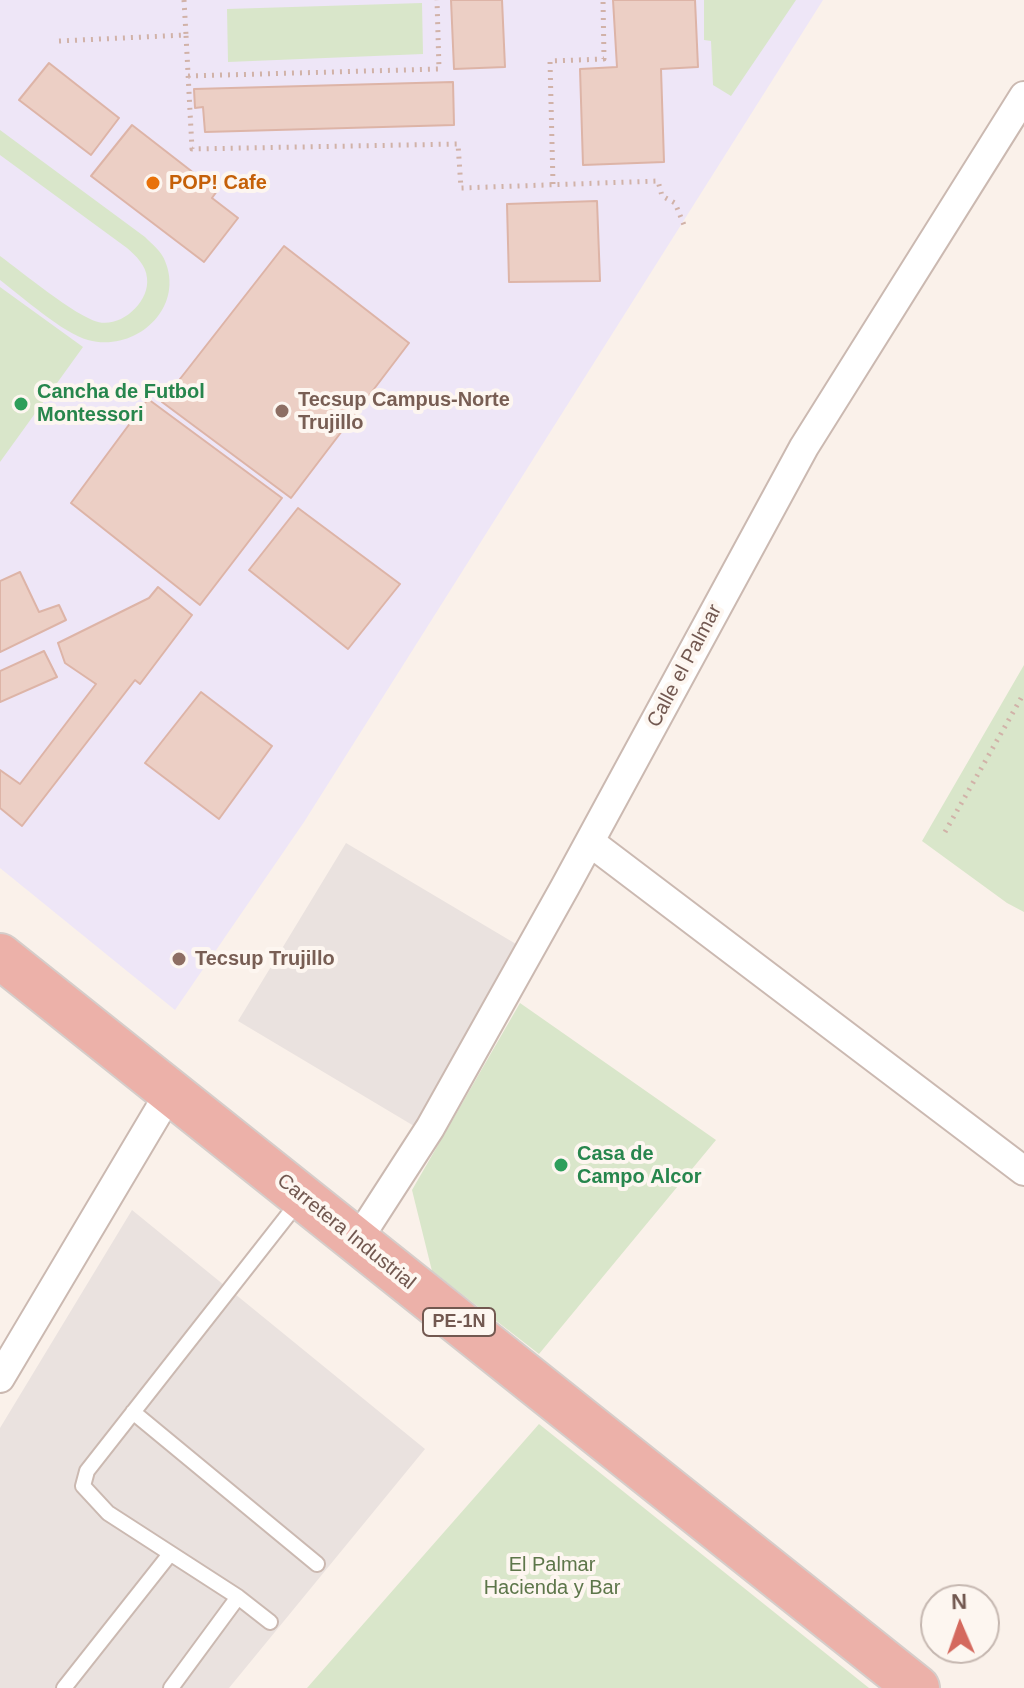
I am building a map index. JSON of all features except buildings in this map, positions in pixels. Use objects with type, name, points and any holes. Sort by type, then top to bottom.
[{"type":"highway","name":"Carretera Industrial","points":[[0,956],[917,1688]]},
{"type":"street","name":"Calle el Palmar","points":[[357,1241],[430,1128],[590,842],[804,447],[1024,96]]},
{"type":"street","points":[[590,842],[1024,1171]]},
{"type":"street","points":[[0,1378],[170,1092]]},
{"type":"lane","points":[[270,1622],[238,1597],[108,1513],[83,1486],[87,1471],[302,1197]]},
{"type":"lane","points":[[133,1412],[317,1564]]},
{"type":"lane","points":[[64,1688],[170,1554]]},
{"type":"lane","points":[[171,1688],[238,1597]]},
{"type":"path","points":[[184,0],[192,149],[458,144],[461,188],[658,181],[662,196],[675,203],[684,225]]},
{"type":"path","points":[[188,76],[439,69],[437,0]]},
{"type":"path","points":[[553,184],[550,61],[604,59],[603,0]]},
{"type":"path","points":[[59,41],[186,35]]},
{"type":"path","points":[[945,832],[1024,693]]},
{"type":"shaded area","name":"Tecsup Campus-Norte Trujillo","points":[[0,0],[823,0],[304,822],[175,1010],[0,868]]},
{"type":"shaded area","points":[[346,843],[521,947],[414,1126],[238,1021]]},
{"type":"shaded area","points":[[132,1210],[425,1449],[229,1688],[0,1688],[0,1428]]},
{"type":"green space","points":[[704,0],[796,0],[731,96],[713,85],[711,41],[704,40]]},
{"type":"green space","points":[[422,3],[423,54],[228,62],[227,9]]},
{"type":"green space","points":[[0,130],[145,237],[162,254],[169,279],[168,295],[162,311],[152,323],[123,340],[88,340],[55,323],[0,280],[0,256],[76,311],[107,323],[132,311],[147,287],[143,265],[127,248],[0,155]]},
{"type":"green space","name":"Cancha de Futbol Montessori","points":[[0,287],[83,347],[0,462]]},
{"type":"green space","points":[[1024,665],[1024,912],[922,841]]},
{"type":"green space","name":"Casa de Campo Alcor","points":[[520,1003],[716,1140],[539,1354],[432,1271],[412,1190]]},
{"type":"green space","name":"El Palmar Hacienda y Bar","points":[[539,1424],[869,1688],[307,1688]]},
{"type":"place","name":"POP! Cafe","points":[[153,183]]},
{"type":"place","name":"Cancha de Futbol Montessori","points":[[21,404]]},
{"type":"place","name":"Tecsup Campus-Norte Trujillo","points":[[282,411]]},
{"type":"place","name":"Tecsup Trujillo","points":[[179,959]]},
{"type":"place","name":"Casa de Campo Alcor","points":[[561,1165]]}]
